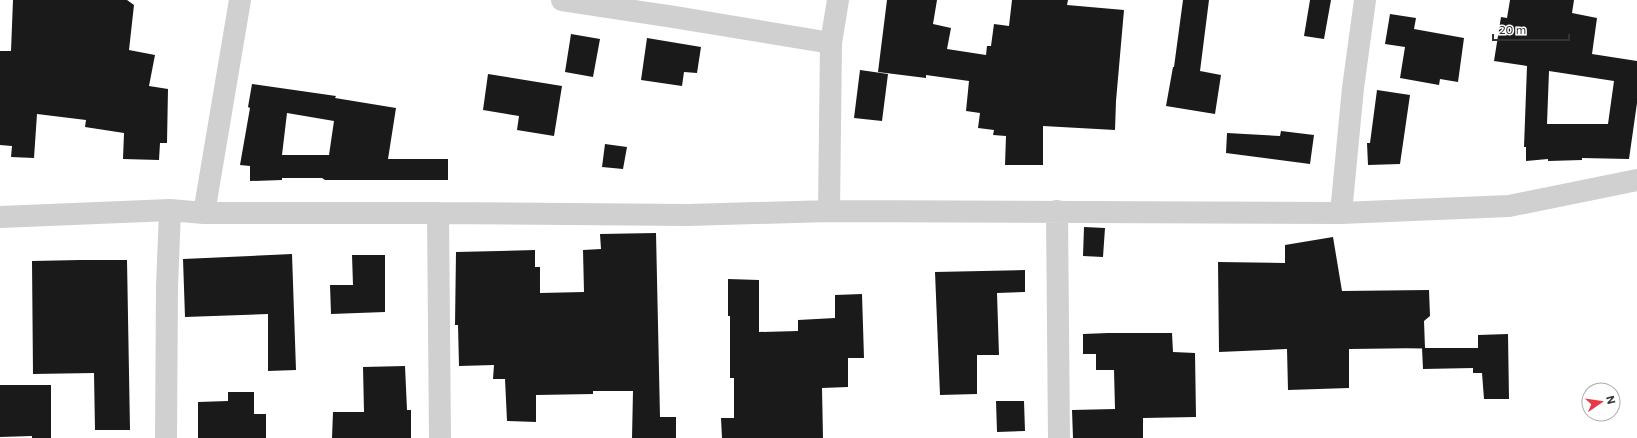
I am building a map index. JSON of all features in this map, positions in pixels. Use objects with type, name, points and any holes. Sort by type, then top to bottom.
[{"type":"street","points":[[204,213],[240,0]]},
{"type":"street","points":[[562,0],[674,16],[831,43]]},
{"type":"street","points":[[830,211],[831,43],[838,0]]},
{"type":"street","points":[[1341,213],[1353,88],[1365,0]]},
{"type":"street","points":[[0,218],[170,210],[204,213],[688,215],[830,211],[1341,213],[1509,206],[1637,180]]},
{"type":"street","points":[[166,438],[167,287],[170,210]]},
{"type":"street","points":[[1057,212],[1059,438]]},
{"type":"street","points":[[438,213],[440,438]]},
{"type":"building","points":[[13,0],[127,0],[134,5],[129,50],[155,55],[149,86],[168,89],[167,143],[160,143],[159,160],[123,159],[124,133],[85,127],[86,120],[37,114],[34,158],[11,157],[12,146],[0,145],[0,51],[11,51]]},
{"type":"building","points":[[887,0],[937,0],[933,24],[951,28],[947,49],[986,55],[987,46],[991,46],[994,24],[1009,26],[1012,0],[1068,0],[1067,5],[1124,10],[1115,130],[1043,126],[1043,165],[1005,165],[1006,136],[993,135],[994,130],[978,128],[980,113],[966,111],[969,81],[926,75],[926,78],[878,72]]},
{"type":"building","points":[[1183,0],[1209,0],[1200,71],[1221,75],[1215,114],[1166,106],[1174,67]]},
{"type":"building","points":[[1310,0],[1331,0],[1324,39],[1304,36]]},
{"type":"building","points":[[1510,0],[1574,0],[1572,13],[1597,18],[1592,54],[1637,61],[1637,103],[1629,159],[1582,158],[1582,160],[1548,161],[1548,159],[1526,161],[1526,147],[1524,147],[1527,66],[1494,61],[1501,17],[1507,18]],"holes":[[[1549,71],[1614,81],[1608,124],[1547,124]]]},
{"type":"building","points":[[1390,14],[1416,18],[1414,29],[1464,38],[1458,82],[1440,79],[1439,85],[1400,78],[1405,47],[1385,44]]},
{"type":"building","points":[[571,34],[600,39],[593,77],[565,72]]},
{"type":"building","points":[[647,38],[701,47],[697,73],[684,72],[682,86],[641,80]]},
{"type":"building","points":[[860,70],[888,74],[882,121],[854,118]]},
{"type":"building","points":[[488,74],[562,86],[554,136],[517,130],[519,116],[483,110]]},
{"type":"building","points":[[252,84],[336,96],[335,98],[396,108],[388,159],[448,159],[448,180],[325,180],[322,178],[282,178],[282,180],[250,181],[250,166],[240,165],[250,108],[248,107]],"holes":[[[287,113],[334,121],[329,155],[282,155]]]},
{"type":"building","points":[[1377,90],[1410,95],[1400,164],[1368,165],[1367,143],[1370,143]]},
{"type":"building","points":[[1281,131],[1314,135],[1310,164],[1226,153],[1227,133],[1280,136]]},
{"type":"building","points":[[605,144],[627,147],[623,169],[602,167]]},
{"type":"building","points":[[1084,227],[1105,228],[1103,257],[1083,256]]},
{"type":"building","points":[[656,233],[660,417],[676,417],[676,438],[632,438],[633,391],[593,391],[593,394],[536,395],[536,422],[507,421],[505,379],[493,379],[494,365],[459,366],[458,325],[455,325],[456,252],[535,250],[535,267],[540,267],[540,293],[584,292],[583,250],[601,249],[600,234]]},
{"type":"building","points":[[1333,237],[1342,291],[1429,290],[1430,316],[1424,321],[1425,348],[1349,349],[1349,388],[1288,390],[1287,349],[1219,352],[1218,262],[1285,263],[1285,245]]},
{"type":"building","points":[[292,254],[296,370],[268,371],[268,314],[185,317],[183,259]]},
{"type":"building","points":[[352,255],[385,255],[385,312],[331,314],[330,285],[353,285]]},
{"type":"building","points":[[127,260],[130,430],[95,430],[94,373],[33,374],[32,261]]},
{"type":"building","points":[[1025,270],[1025,292],[997,293],[999,355],[977,355],[977,394],[940,395],[935,272]]},
{"type":"building","points":[[728,279],[759,280],[759,332],[798,331],[798,320],[835,318],[835,295],[862,294],[864,358],[848,358],[848,387],[822,388],[823,438],[722,438],[721,418],[734,418],[734,378],[730,378],[730,316],[728,316]]},
{"type":"building","points":[[1172,333],[1173,352],[1195,353],[1196,417],[1143,418],[1143,438],[1073,438],[1072,410],[1115,409],[1114,370],[1096,370],[1096,354],[1083,354],[1083,334]]},
{"type":"building","points":[[1508,334],[1509,399],[1484,399],[1482,373],[1473,373],[1473,368],[1423,369],[1422,348],[1478,348],[1478,335]]},
{"type":"building","points":[[405,366],[407,410],[411,410],[411,438],[332,438],[333,412],[364,412],[363,367]]},
{"type":"building","points":[[0,385],[51,385],[51,438],[32,438],[32,436],[0,437]]},
{"type":"building","points":[[228,392],[254,392],[254,414],[266,414],[266,438],[198,438],[198,402],[228,401]]},
{"type":"building","points":[[996,401],[1024,401],[1025,431],[997,432]]}]
